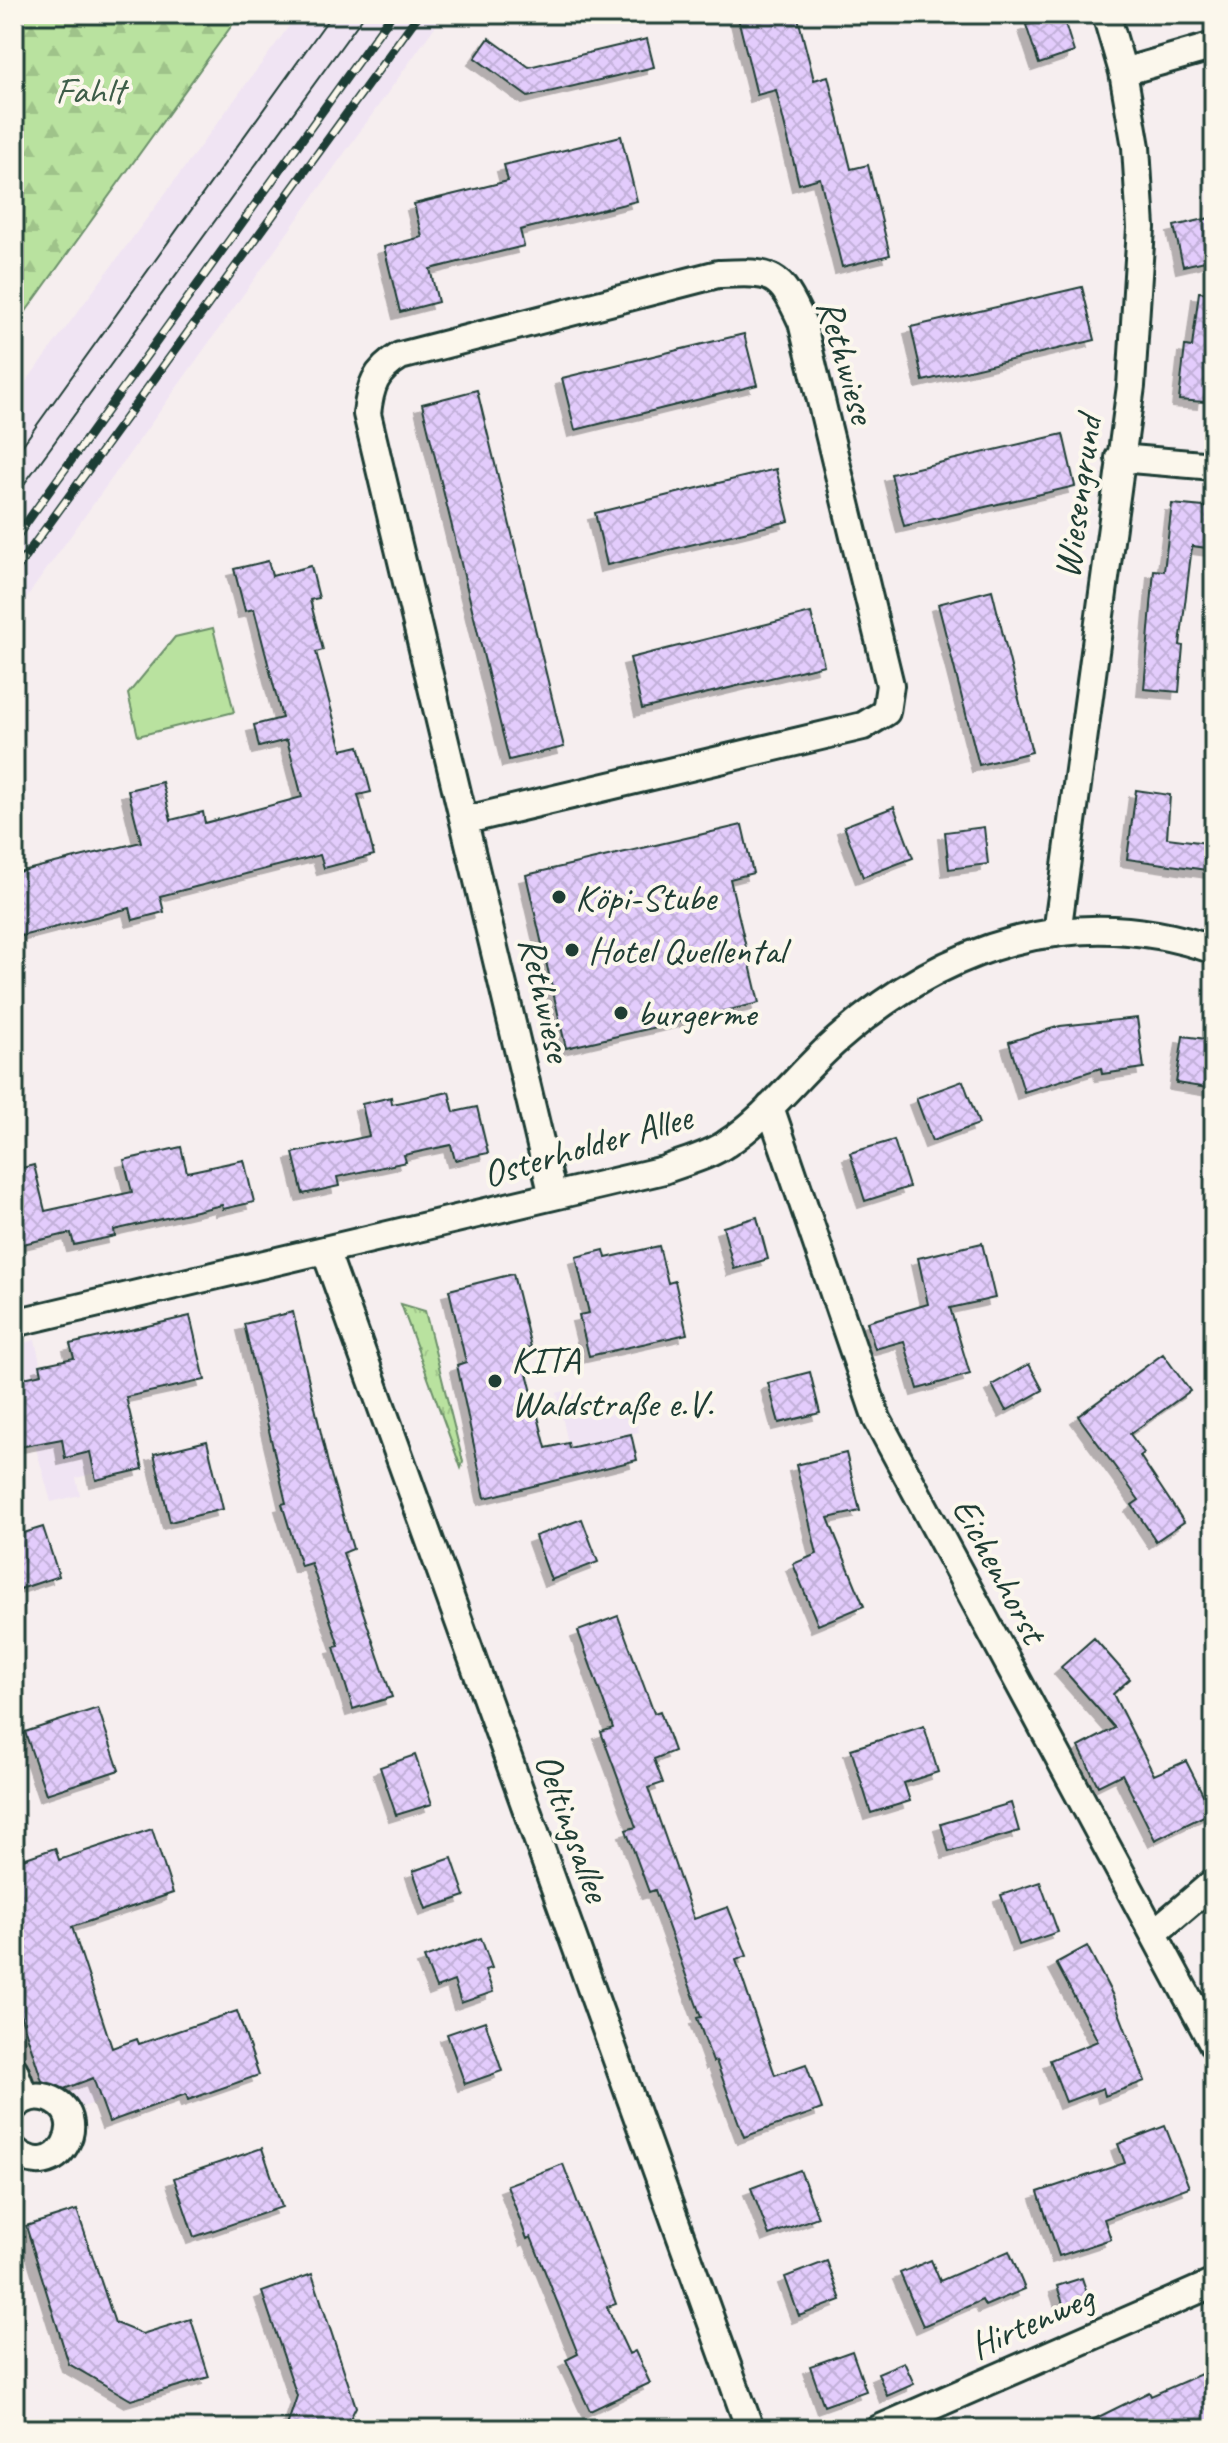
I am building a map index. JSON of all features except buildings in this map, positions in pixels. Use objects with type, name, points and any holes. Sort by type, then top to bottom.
[{"type":"street","name":"Wiesengrund","points":[[1057,933],[1131,386],[1141,228],[1136,147],[1123,72],[1106,14]]},
{"type":"street","points":[[1123,72],[1214,46]]},
{"type":"street","name":"Rethwiese","points":[[466,820],[863,726],[886,712],[890,685],[802,322],[786,287],[760,272],[718,274],[400,356],[381,368],[370,389],[367,414],[553,1196]]},
{"type":"street","points":[[1119,458],[1214,466]]},
{"type":"street","name":"Osterholder Allee","points":[[14,1323],[664,1170],[725,1145],[770,1107],[835,1041],[885,1000],[935,969],[992,944],[1057,933],[1126,930],[1214,950]]},
{"type":"street","name":"Eichenhorst","points":[[770,1107],[877,1419],[1214,2046]]},
{"type":"street","name":"Oeltingsallee","points":[[325,1250],[750,2429]]},
{"type":"street","points":[[1154,1933],[1214,1882]]},
{"type":"street","points":[[14,2070],[20,2103],[47,2097],[58,2103],[69,2119],[70,2134],[61,2151],[45,2161],[24,2158],[14,2150]]},
{"type":"street","name":"Hirtenweg","points":[[879,2429],[1214,2283]]},
{"type":"shaded area","points":[[298,14],[444,14],[14,615],[14,398]]},
{"type":"shaded area","points":[[35,1340],[65,1457],[90,1452],[95,1473],[76,1478],[80,1495],[51,1502],[14,1369],[14,1345]]},
{"type":"shaded area","points":[[569,1390],[592,1412],[605,1416],[634,1409],[639,1432],[569,1448],[557,1393]]},
{"type":"shaded area","points":[[144,2060],[152,2081],[78,2109],[55,2092]]},
{"type":"green space","name":"Fahlt","points":[[14,14],[240,14],[14,328]]},
{"type":"green space","points":[[213,628],[234,712],[138,736],[128,694],[175,637]]},
{"type":"green space","points":[[401,1304],[425,1311],[463,1462],[461,1468]]},
{"type":"tram line","points":[[14,457],[332,14]]},
{"type":"tram line","points":[[14,498],[365,14]]},
{"type":"railway","points":[[14,540],[392,14]]},
{"type":"railway","points":[[14,572],[419,14]]},
{"type":"place","name":"Köpi-Stube","points":[[559,897]]},
{"type":"place","name":"Hotel Quellental","points":[[572,950]]},
{"type":"place","name":"burgerme","points":[[621,1013]]},
{"type":"place","name":"KITA Waldstraße e.V.","points":[[495,1381]]}]
